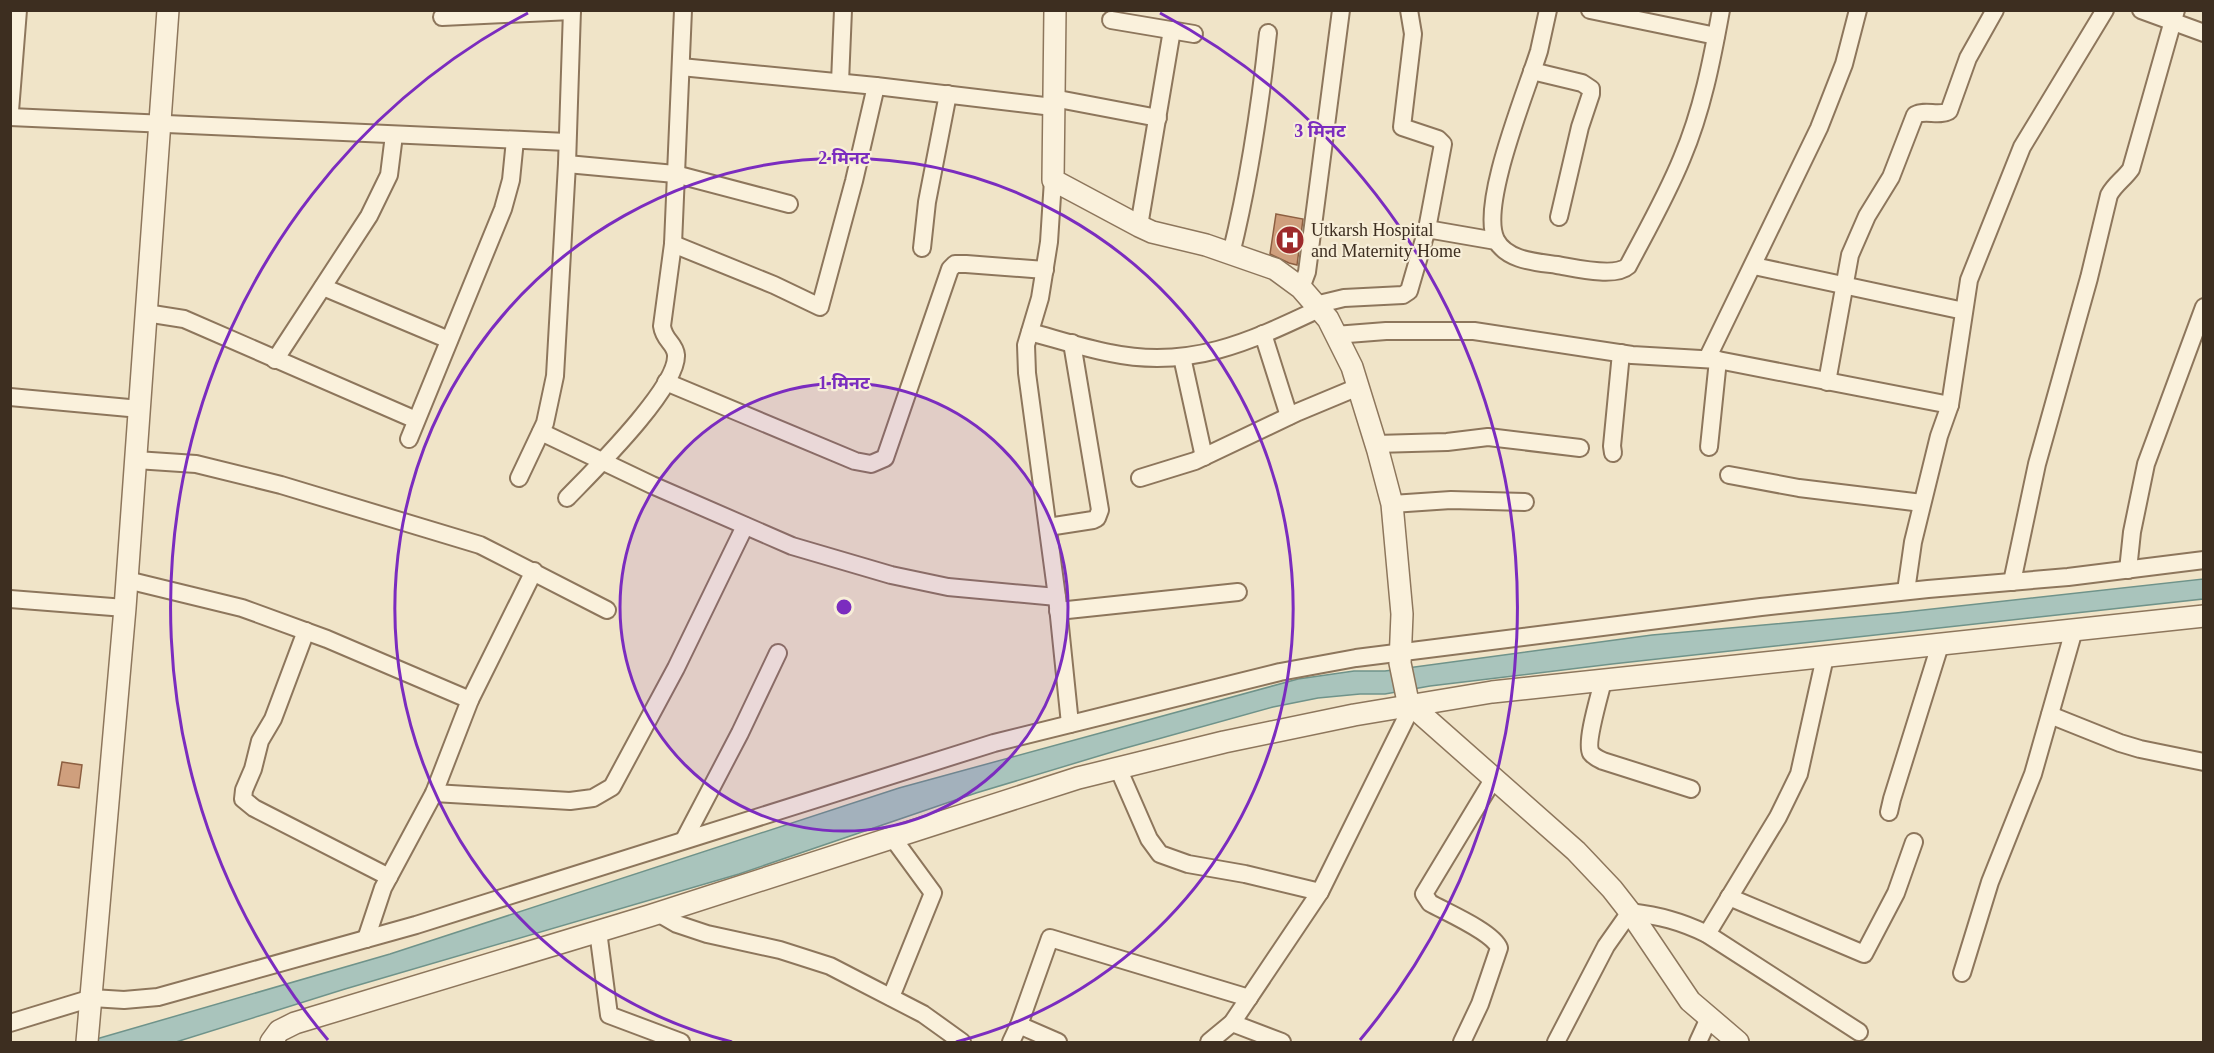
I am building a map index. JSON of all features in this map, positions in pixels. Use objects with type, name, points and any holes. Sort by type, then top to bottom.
[{"type":"street","points":[[10,111],[18,10]]},
{"type":"street","points":[[87,1037],[125,608],[168,10]]},
{"type":"street","points":[[567,498],[637,422],[666,382],[675,364],[676,353],[672,344],[664,336],[663,326],[673,244],[683,10]]},
{"type":"street","points":[[840,82],[843,10]]},
{"type":"street","points":[[1055,10],[1053,180],[1049,242],[1040,298],[1026,345],[1027,373],[1070,724]]},
{"type":"street","points":[[1301,288],[1307,272],[1341,10]]},
{"type":"street","points":[[1030,332],[1111,354],[1147,358],[1182,357],[1236,346],[1317,307],[1344,298],[1403,295],[1409,291],[1427,229],[1443,144],[1438,139],[1402,127],[1413,34],[1409,10]]},
{"type":"street","points":[[1548,10],[1532,71],[1499,174],[1493,206],[1496,241],[1506,252],[1521,259],[1580,269],[1613,271],[1623,270],[1628,266],[1683,157],[1700,106],[1721,10]]},
{"type":"street","points":[[1590,10],[1716,36]]},
{"type":"street","points":[[1709,447],[1713,359],[1819,128],[1844,64],[1858,10]]},
{"type":"street","points":[[1827,382],[1843,285],[1857,234],[1891,177],[1915,115],[1925,111],[1944,113],[1948,111],[1968,58],[1995,10]]},
{"type":"street","points":[[1906,591],[1913,542],[1922,503],[1939,436],[1950,405],[1969,280],[2006,192],[2013,166],[2049,101],[2105,10]]},
{"type":"street","points":[[2141,10],[2174,16],[2204,33]]},
{"type":"street","points":[[442,17],[572,11],[567,164],[555,376],[545,423],[519,478]]},
{"type":"street","points":[[2012,582],[2037,464],[2089,278],[2109,195],[2114,185],[2124,179],[2131,169],[2174,16]]},
{"type":"street","points":[[1111,20],[1194,34]]},
{"type":"street","points":[[1138,226],[1172,30]]},
{"type":"street","points":[[1231,254],[1243,206],[1259,111],[1268,33]]},
{"type":"street","points":[[681,67],[1053,103],[1158,118]]},
{"type":"street","points":[[1532,71],[1582,83],[1591,89],[1559,217]]},
{"type":"street","points":[[673,244],[820,306],[854,181],[876,86]]},
{"type":"street","points":[[922,248],[929,192],[948,94]]},
{"type":"street","points":[[10,117],[567,142]]},
{"type":"street","points":[[275,360],[369,216],[389,175],[394,135]]},
{"type":"street","points":[[409,439],[503,209],[511,180],[515,140]]},
{"type":"street","points":[[567,164],[675,174],[789,204]]},
{"type":"street","points":[[1053,180],[1152,232],[1206,245],[1275,269],[1301,288],[1328,320],[1352,367],[1392,504],[1402,614],[1400,658],[1410,702],[1576,851],[1630,912],[1690,1001],[1738,1042]]},
{"type":"street","points":[[1427,229],[1496,241]]},
{"type":"street","points":[[666,382],[855,461],[876,463],[885,458],[950,269],[955,264],[966,264],[1045,270]]},
{"type":"street","points":[[1754,266],[1964,311]]},
{"type":"street","points":[[323,287],[449,340]]},
{"type":"street","points":[[2128,570],[2132,532],[2146,464],[2204,308]]},
{"type":"street","points":[[146,313],[184,319],[416,420]]},
{"type":"street","points":[[1335,335],[1386,331],[1474,331],[1621,353],[1713,359],[1950,405]]},
{"type":"street","points":[[1263,334],[1289,416]]},
{"type":"street","points":[[1047,527],[1093,520],[1097,518],[1100,510],[1072,343]]},
{"type":"street","points":[[1613,453],[1621,353]]},
{"type":"street","points":[[1182,357],[1204,457]]},
{"type":"street","points":[[1140,478],[1204,457],[1289,416],[1358,387]]},
{"type":"street","points":[[10,397],[140,409]]},
{"type":"street","points":[[541,432],[792,546],[891,575],[948,587],[1057,604],[1238,592]]},
{"type":"street","points":[[1376,444],[1447,442],[1488,437],[1580,448]]},
{"type":"street","points":[[136,460],[196,464],[280,485],[480,546],[607,610]]},
{"type":"street","points":[[1729,474],[1799,488],[1922,503]]},
{"type":"street","points":[[1392,504],[1451,500],[1525,502]]},
{"type":"street","points":[[434,793],[570,801],[593,798],[612,787],[676,668],[745,526]]},
{"type":"street","points":[[10,1023],[92,998],[124,1000],[158,997],[366,939],[567,879],[994,743],[1280,672],[1356,658],[1400,658],[1761,607],[2128,570],[2204,560]]},
{"type":"street","points":[[366,939],[389,877],[434,793],[470,700],[534,572]]},
{"type":"street","points":[[127,580],[242,608],[306,631],[470,700]]},
{"type":"street","points":[[10,599],[125,608]]},
{"type":"street","points":[[270,1042],[279,1031],[295,1023],[658,913],[1078,778],[1224,742],[1410,702],[2204,616]]},
{"type":"street","points":[[1962,973],[1990,882],[2033,774],[2074,630]]},
{"type":"street","points":[[306,631],[273,719],[260,741],[254,769],[244,790],[243,799],[254,808],[389,877]]},
{"type":"street","points":[[1889,812],[1940,645]]},
{"type":"street","points":[[684,840],[740,733],[778,652]]},
{"type":"street","points":[[1707,934],[1778,817],[1799,774],[1812,724],[1825,657]]},
{"type":"street","points":[[1603,681],[1590,741],[1590,751],[1593,755],[1603,761],[1691,789]]},
{"type":"street","points":[[1209,1042],[1232,1023],[1320,892],[1410,702]]},
{"type":"street","points":[[2050,715],[2120,743],[2204,762]]},
{"type":"street","points":[[1118,768],[1149,838],[1160,854],[1188,864],[1245,874],[1320,892]]},
{"type":"street","points":[[1462,1042],[1480,1004],[1499,948],[1498,944],[1430,903],[1424,894],[1494,778]]},
{"type":"street","points":[[891,997],[933,893],[892,837]]},
{"type":"street","points":[[1729,897],[1864,954],[1896,893],[1914,842]]},
{"type":"street","points":[[1630,912],[1665,917],[1707,934],[1859,1032]]},
{"type":"street","points":[[1556,1042],[1606,946],[1630,912]]},
{"type":"street","points":[[658,913],[677,924],[707,934],[780,950],[830,966],[923,1014],[962,1042]]},
{"type":"street","points":[[598,931],[609,1015],[681,1042]]},
{"type":"street","points":[[1011,1042],[1050,938],[1249,998]]},
{"type":"street","points":[[1698,1042],[1709,1018]]},
{"type":"street","points":[[1232,1023],[1282,1042]]},
{"type":"street","points":[[1019,1025],[1058,1042]]},
{"type":"water","points":[[2203,579],[2203,599],[1612,664],[1430,686],[1385,694],[1318,698],[1273,707],[976,793],[739,874],[345,989],[176,1042],[86,1042],[390,954],[899,788],[1298,679],[1354,671],[1385,671],[1652,635],[1896,613]]},
{"type":"building","points":[[1276,214],[1303,219],[1297,265],[1270,254]]},
{"type":"building","points":[[62,762],[82,765],[79,788],[58,785]]},
{"type":"place","name":"Utkarsh Hospital and Maternity Home","points":[[1290,240]]}]
